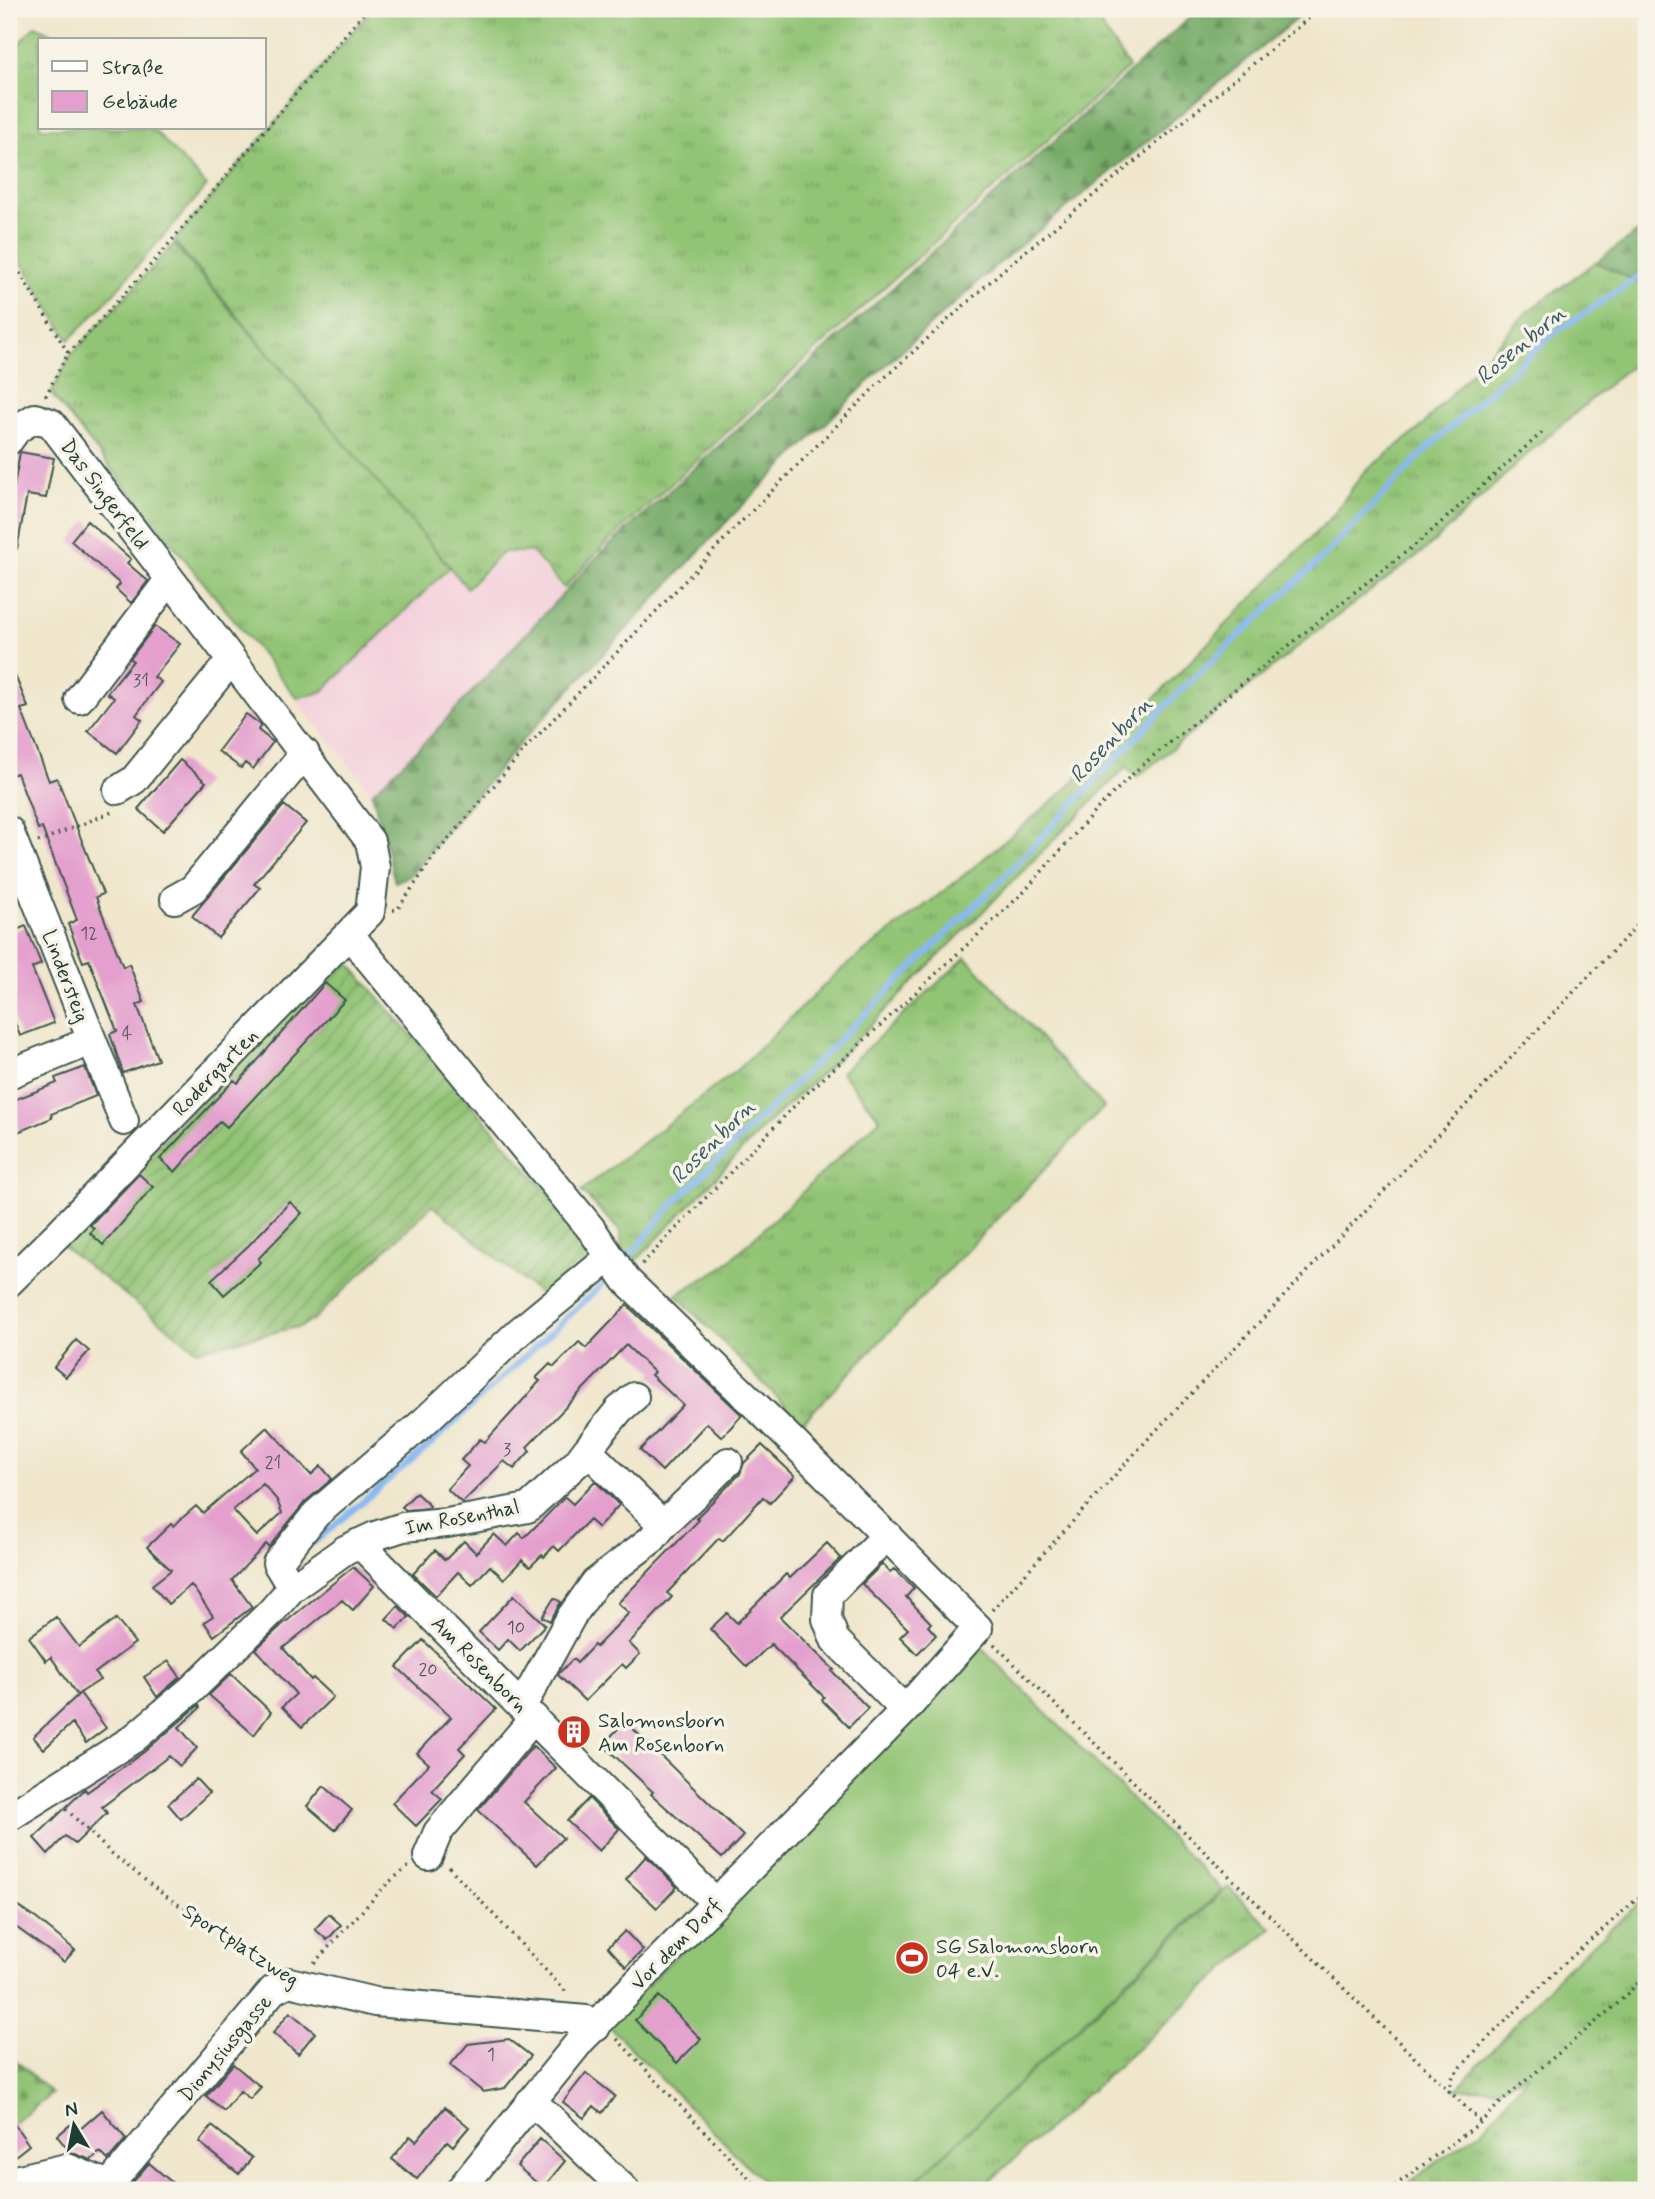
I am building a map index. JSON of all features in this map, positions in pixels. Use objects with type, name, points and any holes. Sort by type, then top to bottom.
[{"type":"street","name":"Das Singerfeld","points":[[34,418],[51,423],[370,841],[375,867],[370,912]]},
{"type":"street","points":[[9,440],[17,429],[34,418]]},
{"type":"street","points":[[79,699],[170,579]]},
{"type":"street","points":[[118,790],[134,780],[231,660]]},
{"type":"street","points":[[175,899],[193,889],[305,753]]},
{"type":"street","name":"Lindersteig","points":[[11,845],[124,1121]]},
{"type":"street","name":"Rodergarten","points":[[9,1282],[370,912]]},
{"type":"street","points":[[349,934],[592,1230],[617,1269],[978,1628]]},
{"type":"street","points":[[9,1074],[91,1041]]},
{"type":"street","points":[[292,1588],[277,1563],[316,1514],[424,1422],[520,1331],[617,1269]]},
{"type":"street","name":"Im Rosenthal","points":[[359,1543],[403,1527],[447,1523],[528,1508],[578,1462],[620,1410],[634,1397]]},
{"type":"street","points":[[587,1450],[663,1525]]},
{"type":"street","points":[[428,1856],[438,1832],[528,1712],[571,1617],[595,1583],[652,1539],[728,1462]]},
{"type":"street","points":[[887,1535],[828,1595],[827,1619],[835,1640],[905,1710]]},
{"type":"street","points":[[9,1817],[143,1731],[201,1679],[292,1588],[359,1543]]},
{"type":"street","name":"Am Rosenborn","points":[[359,1543],[716,1903]]},
{"type":"street","name":"Vor dem Dorf","points":[[460,2190],[591,2024],[716,1903],[905,1710],[978,1628]]},
{"type":"street","name":"Sportplatzweg","points":[[289,1982],[375,2002],[591,2024]]},
{"type":"street","name":"Dionysiusgasse","points":[[9,2190],[15,2180],[67,2168],[109,2185],[273,1990],[289,1982]]},
{"type":"street","points":[[530,2102],[625,2190]]},
{"type":"path","points":[[266,129],[367,9]]},
{"type":"path","points":[[370,912],[397,910],[435,855],[526,748],[740,523],[880,382],[1004,268],[1320,9]]},
{"type":"path","points":[[34,418],[68,353],[157,258],[265,130]]},
{"type":"path","points":[[9,255],[68,353]]},
{"type":"path","points":[[617,1269],[654,1253],[802,1098],[1023,893],[1096,810],[1141,766],[1420,541],[1545,430]]},
{"type":"path","points":[[11,845],[111,814],[118,790]]},
{"type":"path","points":[[1481,2122],[1278,1922],[1207,1856],[978,1628],[1148,1439],[1646,916]]},
{"type":"path","name":"Sportplatzweg","points":[[53,1790],[59,1802],[110,1852],[160,1892],[289,1982]]},
{"type":"path","points":[[428,1856],[443,1860],[579,2007],[591,2024],[621,2041],[760,2190]]},
{"type":"path","name":"Dionysiusgasse","points":[[289,1982],[302,1977],[388,1883],[410,1865],[428,1856]]},
{"type":"path","points":[[1449,2092],[1453,2076],[1481,2045],[1566,1962],[1646,1891]]},
{"type":"path","points":[[1389,2190],[1481,2122],[1504,2099],[1616,2005],[1646,1975]]},
{"type":"shaded area","points":[[505,553],[532,554],[564,593],[429,738],[372,793],[296,699],[323,693],[451,568],[468,590]]},
{"type":"green space","points":[[372,9],[1090,9],[1129,67],[598,551],[564,588],[532,552],[503,552],[467,588],[174,241]]},
{"type":"green space","points":[[1199,9],[1308,9],[1003,260],[876,374],[733,515],[521,742],[410,876],[395,882],[372,793],[429,738],[600,554]]},
{"type":"green space","points":[[35,26],[61,38],[38,38],[38,130],[154,130],[207,186],[105,303],[69,340],[9,242],[9,54]]},
{"type":"green space","points":[[1646,226],[1646,286],[1596,262]]},
{"type":"green space","points":[[174,244],[450,567],[322,692],[297,698],[51,394],[70,356]]},
{"type":"green space","points":[[1596,262],[1646,286],[1646,357],[1621,374],[1532,450],[1425,550],[1316,632],[1137,777],[1126,767],[835,1061],[770,1121],[638,1259],[623,1255],[620,1230],[581,1191],[738,1069],[839,971],[957,881],[1062,793],[1333,515],[1363,473],[1418,430],[1528,311]]},
{"type":"green space","points":[[341,954],[594,1246],[594,1257],[546,1299],[432,1205],[313,1320],[302,1326],[197,1350],[62,1246]]},
{"type":"green space","points":[[966,957],[1104,1107],[802,1423],[676,1295],[724,1266],[880,1119],[841,1072]]},
{"type":"green space","name":"SG Salomonsborn 04 e.V.","points":[[980,1646],[1222,1890],[906,2190],[771,2190],[608,2025]]},
{"type":"green space","points":[[1228,1887],[1271,1928],[980,2190],[906,2190]]},
{"type":"green space","points":[[1646,1897],[1646,1968],[1638,1975],[1646,1986],[1646,2190],[1398,2190],[1481,2131],[1529,2074],[1498,2088],[1456,2090],[1564,1970]]},
{"type":"green space","points":[[9,2054],[52,2094],[9,2127]]},
{"type":"building","points":[[20,452],[54,458],[46,498],[27,495],[17,549],[9,548],[9,491],[13,492]]},
{"type":"building","points":[[87,521],[131,559],[127,563],[148,581],[131,603],[116,589],[120,584],[71,541]]},
{"type":"building","points":[[155,626],[180,644],[154,677],[161,682],[136,715],[142,720],[117,753],[88,731],[114,698],[107,693],[133,661],[130,659]]},
{"type":"building","points":[[9,661],[28,707],[21,709],[49,781],[57,778],[103,894],[96,897],[123,967],[129,964],[144,1002],[137,1005],[158,1060],[123,1073],[110,1034],[117,1031],[89,960],[83,962],[68,924],[77,920],[42,828],[38,829],[17,773],[9,776]]},
{"type":"building","points":[[246,714],[261,725],[258,730],[273,742],[253,769],[245,763],[241,768],[218,751]]},
{"type":"building","points":[[180,760],[206,782],[163,831],[138,809]]},
{"type":"building","points":[[284,805],[306,823],[254,884],[260,888],[218,938],[192,916]]},
{"type":"building","points":[[26,926],[41,964],[32,968],[54,1023],[20,1036],[9,1006],[9,933]]},
{"type":"building","points":[[325,983],[345,1000],[227,1127],[220,1121],[175,1172],[160,1159],[234,1080],[238,1083]]},
{"type":"building","points":[[85,1067],[96,1096],[51,1114],[52,1118],[18,1132],[9,1102],[57,1083],[55,1078]]},
{"type":"building","points":[[139,1174],[153,1187],[103,1245],[90,1233],[94,1229],[90,1225]]},
{"type":"building","points":[[290,1202],[302,1213],[258,1259],[261,1262],[224,1295],[211,1280]]},
{"type":"building","points":[[627,1305],[742,1415],[722,1437],[707,1423],[662,1471],[640,1450],[683,1405],[651,1375],[654,1372],[626,1345],[527,1447],[530,1451],[514,1469],[504,1461],[462,1503],[447,1489],[468,1466],[461,1460],[480,1439],[485,1442],[540,1381],[536,1378],[550,1364],[554,1367],[579,1342],[586,1348]]},
{"type":"building","points":[[76,1340],[89,1351],[66,1377],[54,1367]]},
{"type":"building","points":[[267,1427],[311,1475],[321,1466],[332,1479],[305,1502],[269,1547],[266,1544],[232,1580],[252,1607],[214,1636],[204,1622],[213,1616],[191,1585],[168,1604],[152,1585],[171,1570],[147,1547],[171,1524],[173,1526],[196,1506],[203,1513],[255,1468],[241,1451]],"holes":[[[263,1484],[277,1500],[282,1513],[257,1536],[233,1510]]]},
{"type":"building","points":[[762,1445],[795,1476],[770,1503],[763,1497],[723,1541],[719,1538],[667,1593],[672,1597],[629,1643],[640,1654],[626,1668],[622,1664],[585,1701],[559,1673],[573,1659],[577,1663],[594,1645],[596,1647],[629,1613],[618,1603],[699,1520],[696,1518],[740,1474],[744,1463]]},
{"type":"building","points":[[595,1481],[619,1505],[598,1528],[589,1520],[559,1551],[554,1546],[530,1567],[522,1560],[504,1579],[490,1566],[472,1585],[458,1572],[436,1596],[413,1574],[435,1550],[445,1560],[464,1541],[476,1553],[494,1534],[507,1546],[519,1533],[524,1538],[565,1497],[573,1504]]},
{"type":"building","points":[[416,1493],[429,1508],[406,1510],[402,1507]]},
{"type":"building","points":[[827,1543],[841,1558],[780,1617],[868,1708],[849,1727],[822,1700],[824,1697],[771,1644],[747,1667],[710,1629],[727,1613],[737,1623],[786,1574],[790,1578]]},
{"type":"building","points":[[882,1564],[890,1572],[894,1569],[914,1588],[906,1597],[931,1623],[928,1626],[936,1635],[917,1654],[900,1637],[908,1629],[862,1584]]},
{"type":"building","points":[[353,1567],[374,1586],[353,1610],[342,1600],[283,1648],[311,1680],[313,1678],[333,1697],[302,1727],[282,1707],[296,1694],[256,1649]]},
{"type":"building","points":[[514,1595],[545,1625],[520,1651],[508,1639],[498,1650],[479,1632]]},
{"type":"building","points":[[554,1598],[561,1602],[550,1621],[542,1617]]},
{"type":"building","points":[[398,1606],[409,1617],[397,1629],[386,1619]]},
{"type":"building","points":[[56,1617],[79,1647],[116,1619],[135,1643],[95,1673],[100,1680],[80,1693],[106,1728],[86,1743],[72,1723],[44,1749],[33,1737],[79,1694],[77,1695],[51,1657],[46,1661],[29,1637]]},
{"type":"building","points":[[423,1640],[496,1709],[459,1748],[465,1754],[432,1790],[442,1799],[416,1826],[392,1803],[429,1764],[417,1753],[451,1717],[397,1667]]},
{"type":"building","points":[[169,1661],[180,1677],[157,1697],[144,1677]]},
{"type":"building","points":[[231,1674],[271,1712],[254,1735],[209,1695]]},
{"type":"building","points":[[199,1705],[200,1708],[179,1727],[197,1748],[180,1766],[169,1756],[102,1807],[107,1813],[75,1844],[65,1836],[48,1854],[34,1838],[85,1789],[87,1792],[144,1752]]},
{"type":"building","points":[[625,1721],[743,1836],[722,1858],[651,1794],[653,1792],[603,1745]]},
{"type":"building","points":[[533,1746],[556,1768],[524,1802],[563,1838],[537,1865],[478,1810]]},
{"type":"building","points":[[196,1779],[209,1793],[181,1819],[168,1804]]},
{"type":"building","points":[[324,1786],[352,1810],[335,1830],[307,1806]]},
{"type":"building","points":[[589,1798],[619,1829],[599,1851],[567,1821]]},
{"type":"building","points":[[646,1856],[677,1887],[657,1908],[626,1879]]},
{"type":"building","points":[[9,1900],[75,1950],[64,1962],[9,1922]]},
{"type":"building","points":[[329,1914],[341,1925],[327,1940],[315,1929]]},
{"type":"building","points":[[625,1931],[643,1950],[626,1967],[608,1947]]},
{"type":"building","points":[[659,1996],[701,2039],[677,2063],[635,2020]]},
{"type":"building","points":[[290,2012],[315,2033],[298,2054],[273,2033]]},
{"type":"building","points":[[509,2039],[531,2056],[505,2088],[483,2092],[450,2065],[468,2044]]},
{"type":"building","points":[[233,2064],[261,2087],[250,2099],[240,2091],[224,2111],[206,2096]]},
{"type":"building","points":[[586,2073],[615,2096],[602,2113],[594,2106],[584,2118],[563,2102]]},
{"type":"building","points":[[445,2107],[469,2127],[453,2146],[447,2141],[417,2179],[392,2159],[410,2136],[416,2141]]},
{"type":"building","points":[[102,2110],[126,2139],[108,2160],[100,2152],[91,2160],[70,2152],[57,2136],[70,2125],[75,2131],[79,2130]]},
{"type":"building","points":[[9,2117],[29,2145],[9,2161]]},
{"type":"building","points":[[212,2126],[252,2158],[239,2174],[199,2142]]},
{"type":"building","points":[[540,2139],[565,2161],[543,2188],[517,2166]]},
{"type":"building","points":[[149,2163],[181,2190],[143,2190],[133,2182]]},
{"type":"waterway","name":"Rosenborn","points":[[625,1258],[636,1249],[668,1209],[1003,878],[1178,693],[1321,559],[1430,446],[1552,335],[1646,272]]},
{"type":"waterway","name":"Rosenborn","points":[[315,1542],[433,1442],[604,1283]]},
{"type":"place","name":"Salomonsborn Am Rosenborn","points":[[574,1732]]},
{"type":"place","name":"SG Salomonsborn 04 e.V.","points":[[912,1958]]}]
